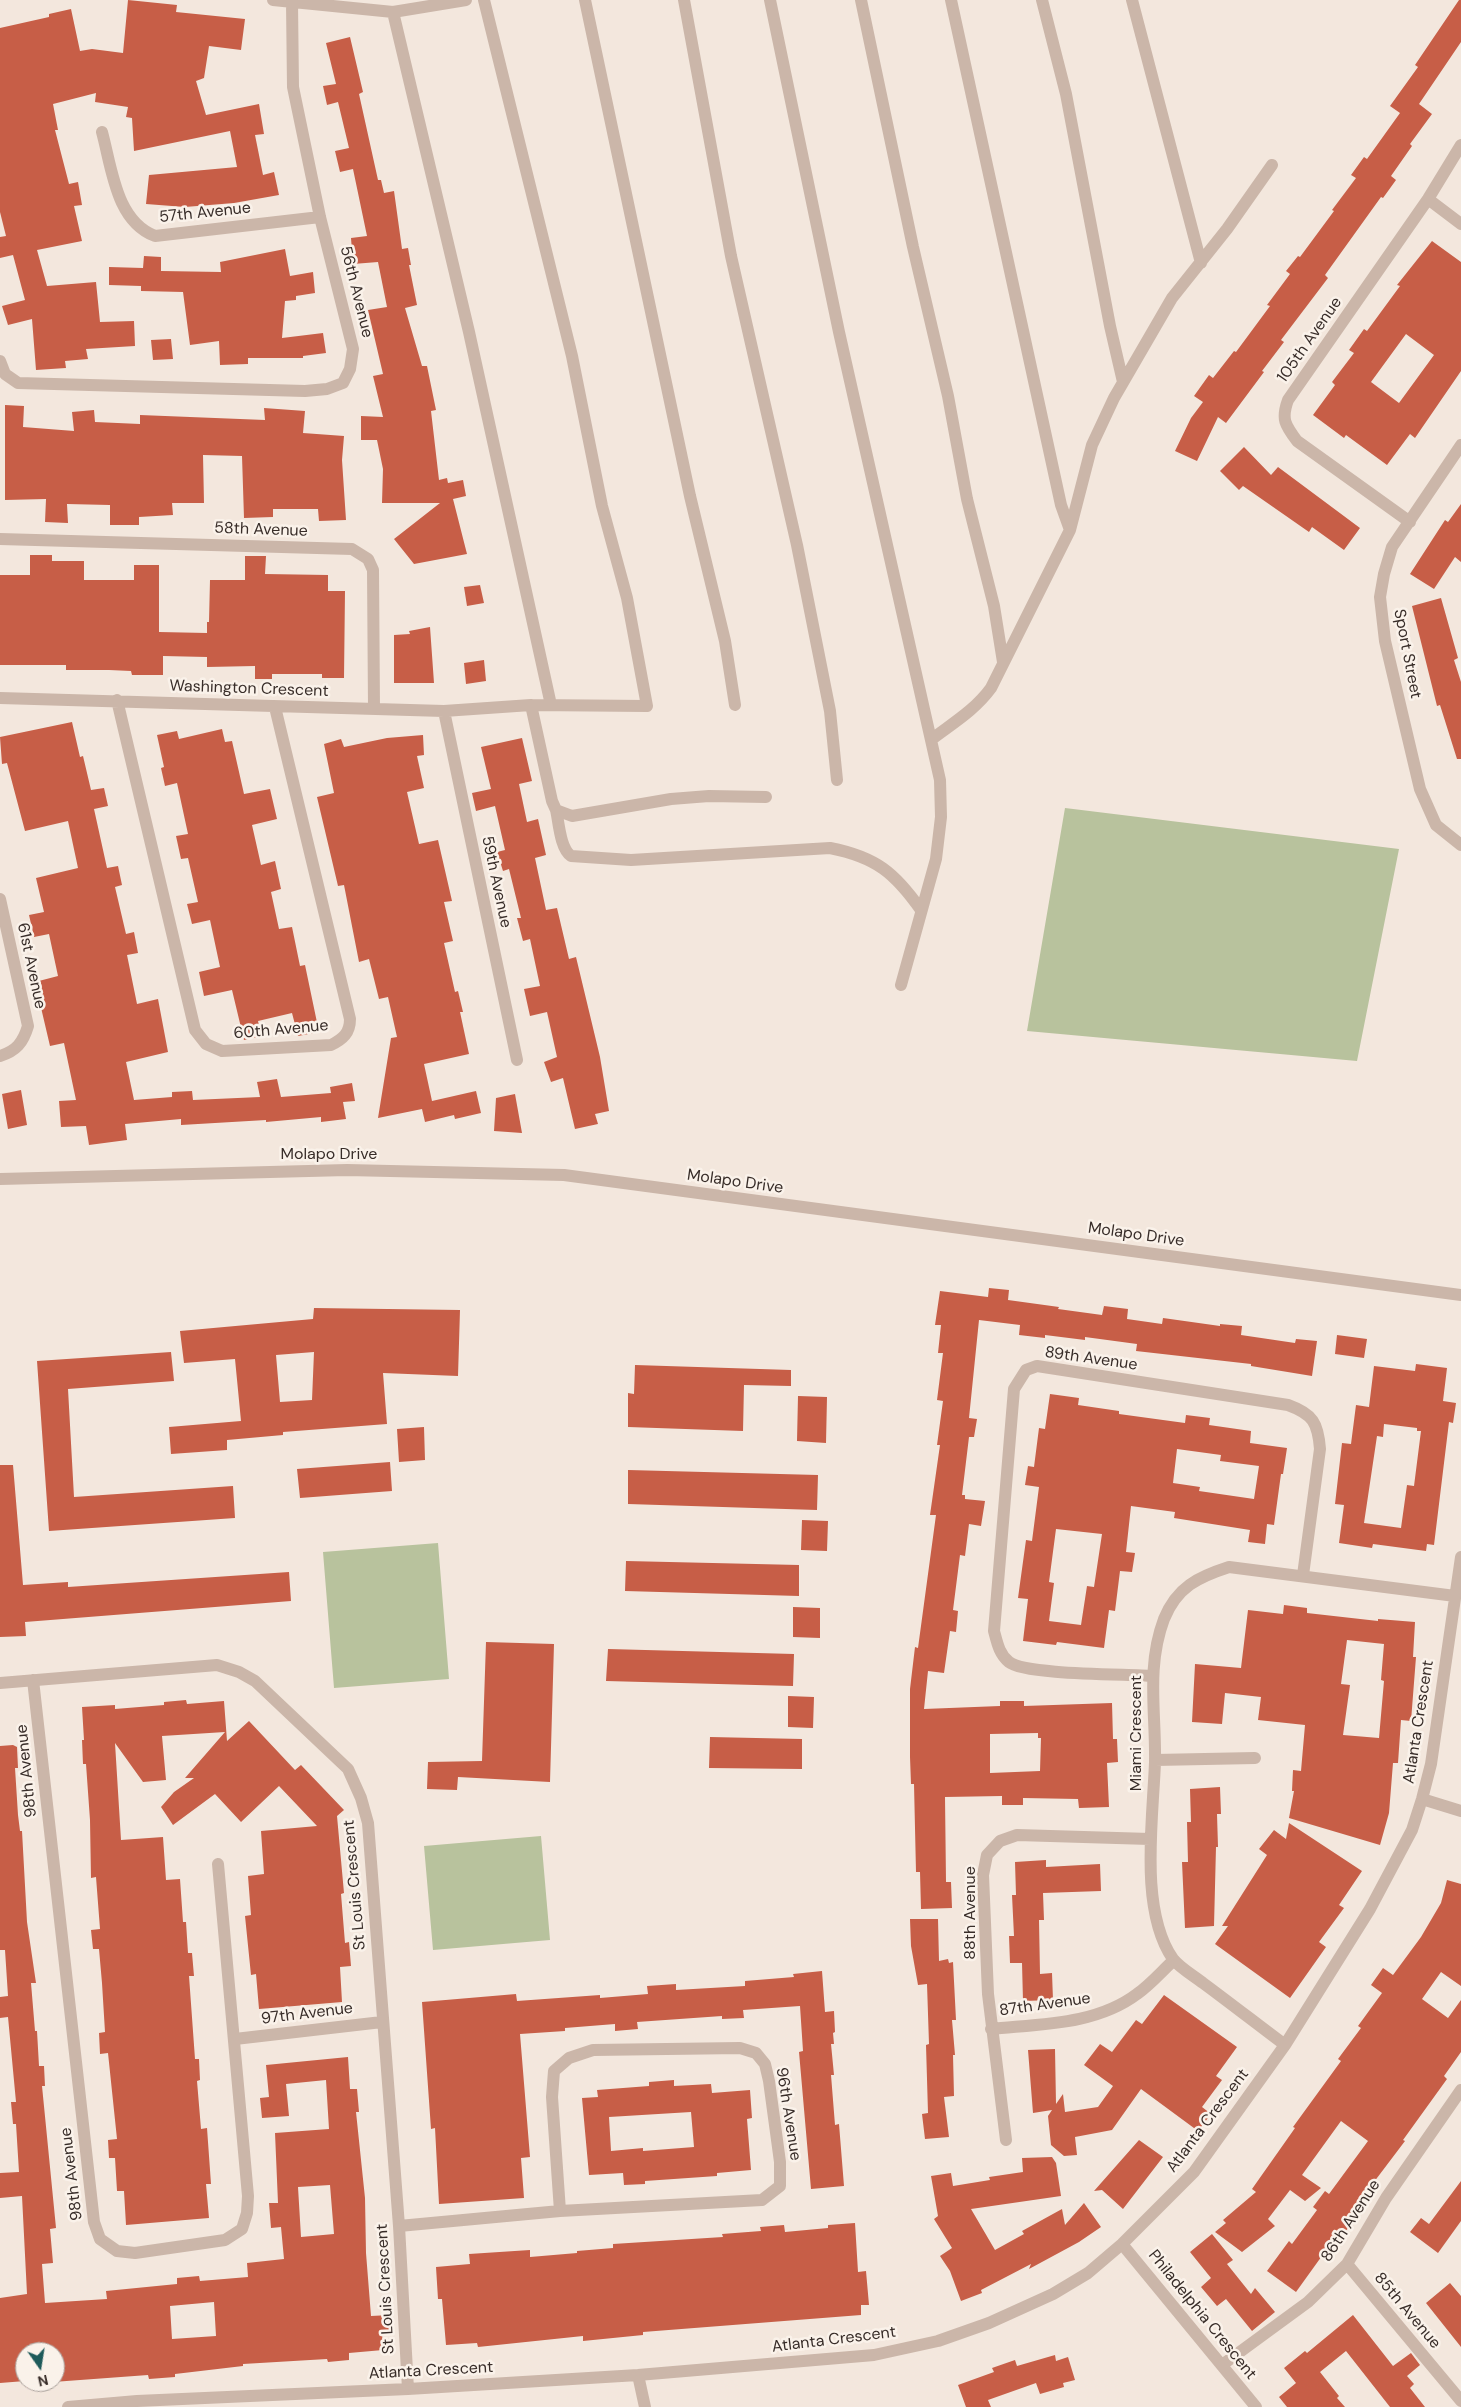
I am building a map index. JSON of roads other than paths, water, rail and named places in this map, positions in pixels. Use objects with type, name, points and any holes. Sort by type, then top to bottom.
[{"type":"street","points":[[273,0],[292,3],[365,4],[393,12],[466,0]]},
{"type":"street","name":"Washington Crescent","points":[[0,698],[444,711],[531,705],[647,706],[627,598],[602,506],[572,356],[484,0]]},
{"type":"street","points":[[585,0],[690,496],[726,641],[735,705]]},
{"type":"street","points":[[684,0],[705,125],[731,256],[797,545],[828,703],[837,780]]},
{"type":"street","points":[[770,0],[840,332],[940,780],[941,817],[936,859],[901,985]]},
{"type":"street","points":[[861,0],[913,247],[948,396],[967,499],[994,606],[1003,662]]},
{"type":"street","points":[[950,0],[1061,505],[1070,530]]},
{"type":"street","points":[[1042,0],[1066,94],[1110,326],[1123,382]]},
{"type":"street","points":[[1132,0],[1201,263]]},
{"type":"street","name":"56th Avenue","points":[[0,361],[5,374],[18,383],[305,391],[327,389],[343,383],[350,369],[353,349],[320,216],[293,87],[292,3]]},
{"type":"street","points":[[393,12],[469,332],[551,705]]},
{"type":"street","name":"57th Avenue","points":[[102,132],[120,198],[131,220],[142,231],[156,236],[320,216]]},
{"type":"street","name":"105th Avenue","points":[[1410,522],[1297,441],[1286,427],[1283,413],[1288,400],[1428,199],[1461,145]]},
{"type":"street","points":[[932,739],[982,700],[991,688],[1070,530],[1092,445],[1114,398],[1172,298],[1227,229],[1272,165]]},
{"type":"street","points":[[1428,199],[1461,224]]},
{"type":"street","name":"Sport Street","points":[[1460,449],[1392,547],[1380,597],[1385,641],[1420,789],[1436,825],[1461,845]]},
{"type":"street","name":"58th Avenue","points":[[0,539],[352,549],[368,558],[372,570],[374,708]]},
{"type":"street","name":"60th Avenue","points":[[117,700],[195,1030],[206,1044],[222,1051],[331,1045],[342,1039],[350,1028],[350,1019],[275,707]]},
{"type":"street","points":[[531,705],[564,846],[566,852],[571,856],[631,860],[830,848],[856,853],[877,864],[893,875],[921,910]]},
{"type":"street","name":"59th Avenue","points":[[444,711],[517,1060]]},
{"type":"street","points":[[556,810],[572,816],[671,800],[709,796],[766,797]]},
{"type":"street","name":"61st Avenue","points":[[0,899],[28,1026],[24,1038],[18,1046],[12,1052],[0,1056]]},
{"type":"street","name":"Molapo Drive","points":[[0,1179],[347,1170],[564,1175],[1461,1295]]},
{"type":"street","name":"89th Avenue","points":[[1152,1676],[1031,1669],[1010,1663],[1000,1650],[994,1631],[1014,1389],[1026,1370],[1037,1366],[1288,1406],[1300,1410],[1313,1420],[1319,1432],[1320,1449],[1303,1575]]},
{"type":"street","name":"Atlanta Crescent","points":[[68,2407],[137,2400],[408,2389],[638,2376],[874,2355],[938,2341],[989,2323],[1053,2294],[1088,2273],[1122,2244],[1194,2172],[1285,2045],[1370,1909],[1412,1830],[1431,1764],[1461,1557]]},
{"type":"street","name":"Miami Crescent","points":[[1285,2045],[1174,1960],[1160,1931],[1154,1908],[1150,1839],[1155,1760],[1152,1676],[1164,1619],[1181,1590],[1204,1575],[1229,1567],[1456,1596]]},
{"type":"street","name":"St Louis Crescent","points":[[0,1682],[217,1665],[232,1669],[255,1681],[348,1769],[361,1798],[368,1823],[399,2226],[408,2389]]},
{"type":"street","name":"98th Avenue","points":[[34,1680],[94,2222],[100,2239],[117,2251],[134,2252],[225,2240],[242,2229],[247,2213],[248,2196],[235,2039],[218,1864]]},
{"type":"street","points":[[1155,1760],[1255,1758]]},
{"type":"street","points":[[1422,1799],[1461,1811]]},
{"type":"street","name":"88th Avenue","points":[[1006,2140],[991,2029],[983,1875],[987,1855],[1000,1841],[1017,1835],[1150,1839]]},
{"type":"street","name":"87th Avenue","points":[[991,2029],[1065,2021],[1100,2014],[1137,1994],[1174,1960]]},
{"type":"street","name":"97th Avenue","points":[[235,2039],[382,2022]]},
{"type":"street","name":"96th Avenue","points":[[399,2226],[560,2210],[762,2200],[780,2186],[780,2162],[765,2064],[756,2053],[740,2048],[593,2050],[569,2058],[554,2071],[552,2097],[560,2210]]},
{"type":"street","name":"86th Avenue","points":[[1222,2365],[1308,2302],[1347,2264],[1386,2198],[1461,2090]]},
{"type":"street","name":"Philadelphia Crescent","points":[[1122,2244],[1256,2407]]},
{"type":"street","name":"85th Avenue","points":[[1347,2264],[1461,2402]]},
{"type":"street","points":[[638,2376],[645,2407]]}]
